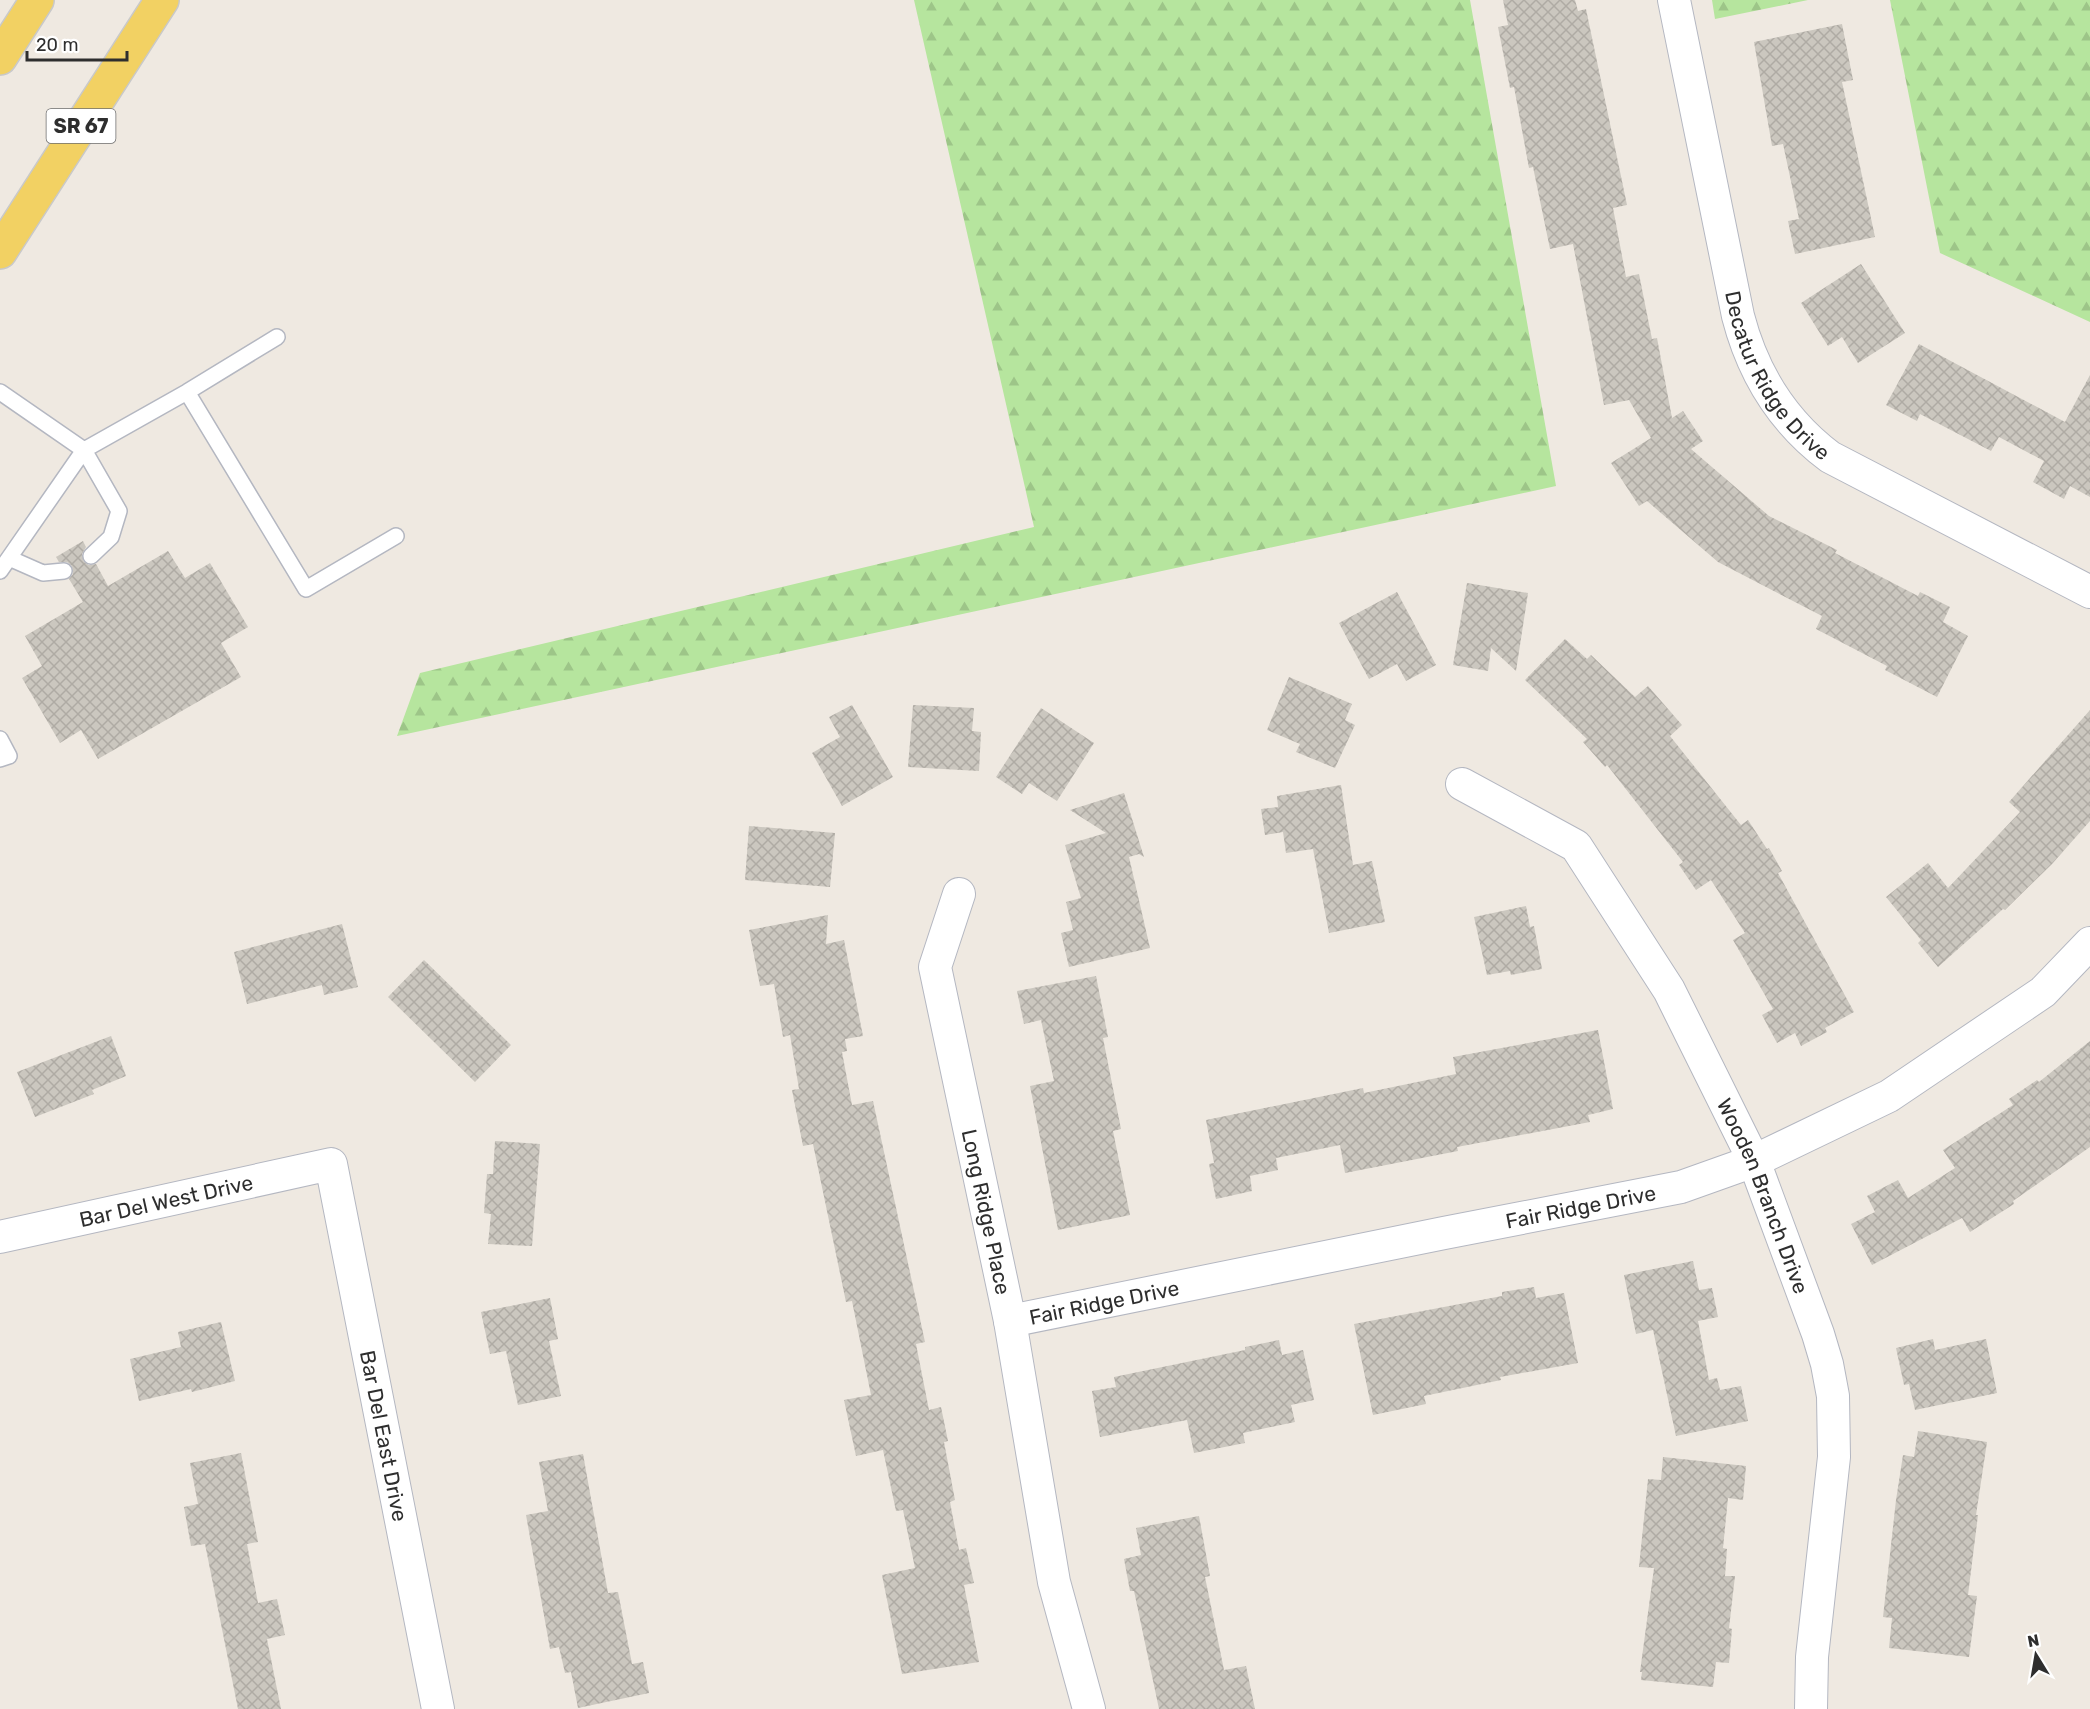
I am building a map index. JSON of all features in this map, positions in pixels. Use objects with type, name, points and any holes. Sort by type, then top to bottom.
[{"type":"main road","points":[[0,58],[38,0]]},
{"type":"main road","name":"SR 67","points":[[0,252],[162,0]]},
{"type":"street","name":"Decatur Ridge Drive","points":[[1674,0],[1738,316],[1750,357],[1761,381],[1775,402],[1802,434],[1830,457],[2090,592]]},
{"type":"street","name":"Wooden Branch Drive","points":[[1462,784],[1576,846],[1670,990],[1754,1161],[1818,1335],[1827,1364],[1833,1403],[1834,1457],[1812,1657],[1811,1709]]},
{"type":"street","name":"Long Ridge Place","points":[[959,894],[935,967],[1010,1322],[1054,1582],[1089,1709]]},
{"type":"street","name":"Fair Ridge Drive","points":[[1010,1322],[1681,1186],[1754,1161],[1889,1096],[2043,992],[2090,943]]},
{"type":"street","name":"Bar Del West Drive","points":[[0,1236],[331,1164]]},
{"type":"street","name":"Bar Del East Drive","points":[[331,1164],[438,1709]]},
{"type":"lane","points":[[0,572],[84,450],[187,392],[277,337]]},
{"type":"lane","points":[[0,392],[84,450],[119,511],[111,537],[91,556]]},
{"type":"lane","points":[[187,392],[306,589],[396,536]]},
{"type":"lane","points":[[9,558],[43,573],[64,571]]},
{"type":"lane","points":[[0,739],[9,756],[0,759]]},
{"type":"green space","points":[[914,0],[1470,0],[1556,486],[397,736],[420,673],[1034,527]]},
{"type":"green space","points":[[1712,0],[1808,0],[1715,19]]},
{"type":"green space","points":[[1890,0],[2090,0],[2090,322],[1940,253]]},
{"type":"building","points":[[1503,0],[1575,0],[1578,11],[1586,9],[1627,205],[1613,208],[1626,277],[1639,274],[1652,339],[1657,338],[1672,418],[1683,411],[1703,441],[1691,449],[1769,516],[1837,550],[1835,553],[1918,596],[1920,592],[1950,607],[1943,622],[1968,636],[1937,697],[1885,670],[1887,666],[1816,629],[1822,616],[1718,562],[1647,501],[1639,506],[1611,463],[1651,438],[1629,400],[1604,405],[1573,244],[1550,249],[1533,167],[1529,168],[1514,87],[1510,88],[1498,27],[1508,25]]},
{"type":"building","points":[[1842,24],[1853,80],[1842,82],[1875,237],[1795,254],[1788,221],[1799,219],[1783,144],[1772,146],[1754,42]]},
{"type":"building","points":[[1861,264],[1905,333],[1858,363],[1842,337],[1828,346],[1801,303]]},
{"type":"building","points":[[1919,344],[2065,422],[2090,375],[2090,497],[2070,486],[2064,499],[2033,482],[2044,461],[1999,437],[1991,451],[1920,414],[1917,421],[1886,405]]},
{"type":"building","points":[[83,541],[86,547],[82,554],[84,562],[89,565],[96,564],[108,586],[168,551],[185,578],[210,563],[248,627],[221,643],[241,677],[98,759],[81,730],[60,743],[22,678],[42,666],[25,636],[83,602],[69,579],[73,574],[72,566],[67,562],[59,562],[56,557]]},
{"type":"building","points":[[1467,583],[1528,593],[1516,671],[1491,648],[1488,671],[1453,665]]},
{"type":"building","points":[[1397,592],[1436,665],[1406,681],[1397,664],[1369,679],[1339,623]]},
{"type":"building","points":[[1565,639],[1587,659],[1591,655],[1635,697],[1648,686],[1682,725],[1670,736],[1741,825],[1748,820],[1767,849],[1769,848],[1782,871],[1778,873],[1854,1012],[1825,1028],[1827,1032],[1801,1046],[1795,1033],[1777,1043],[1762,1015],[1773,1009],[1733,940],[1745,933],[1711,880],[1696,890],[1679,865],[1683,862],[1607,765],[1605,767],[1583,742],[1587,739],[1525,680]]},
{"type":"building","points":[[1289,677],[1352,704],[1345,720],[1355,725],[1335,768],[1296,752],[1300,744],[1267,730]]},
{"type":"building","points":[[852,705],[893,777],[842,806],[812,753],[840,737],[829,717]]},
{"type":"building","points":[[913,705],[974,708],[972,731],[981,732],[979,771],[908,767]]},
{"type":"building","points":[[1041,708],[1094,743],[1057,801],[1029,783],[1022,794],[996,777]]},
{"type":"building","points":[[2090,710],[2090,821],[2052,864],[2005,910],[2003,909],[1938,967],[1918,943],[1921,940],[1886,897],[1928,863],[1948,888],[2020,812],[2009,802]]},
{"type":"building","points":[[1341,785],[1353,865],[1372,861],[1385,922],[1329,933],[1313,849],[1286,853],[1283,832],[1265,835],[1261,809],[1278,807],[1277,796]]},
{"type":"building","points":[[1124,793],[1144,857],[1139,854],[1129,857],[1150,948],[1069,967],[1061,933],[1073,930],[1066,902],[1081,898],[1065,845],[1106,833],[1070,810]]},
{"type":"building","points":[[749,826],[835,833],[830,887],[745,880]]},
{"type":"building","points":[[1526,906],[1530,927],[1534,926],[1542,969],[1511,975],[1510,971],[1487,975],[1474,917]]},
{"type":"building","points":[[828,915],[826,944],[844,940],[863,1036],[845,1039],[847,1051],[842,1052],[852,1105],[873,1101],[925,1342],[916,1344],[929,1410],[941,1407],[948,1441],[944,1442],[955,1500],[950,1502],[959,1550],[966,1548],[974,1583],[964,1585],[979,1662],[902,1674],[882,1575],[915,1568],[903,1510],[896,1511],[883,1450],[856,1456],[844,1400],[871,1395],[852,1301],[846,1302],[813,1144],[803,1146],[792,1090],[799,1089],[790,1035],[783,1037],[774,984],[760,986],[749,930]]},
{"type":"building","points":[[342,924],[358,987],[324,995],[322,985],[247,1004],[234,952]]},
{"type":"building","points":[[424,960],[511,1045],[475,1082],[388,997]]},
{"type":"building","points":[[1096,976],[1108,1037],[1103,1038],[1121,1129],[1113,1131],[1130,1215],[1058,1230],[1030,1086],[1054,1081],[1041,1020],[1024,1024],[1017,991]]},
{"type":"building","points":[[1598,1030],[1613,1109],[1588,1115],[1590,1122],[1457,1147],[1458,1151],[1345,1173],[1340,1145],[1276,1158],[1278,1170],[1250,1176],[1252,1191],[1216,1199],[1209,1164],[1214,1163],[1206,1120],[1363,1088],[1364,1093],[1456,1074],[1453,1057]]},
{"type":"building","points":[[111,1036],[126,1076],[92,1090],[94,1094],[35,1117],[17,1072]]},
{"type":"building","points":[[2090,1041],[2090,1147],[2013,1201],[2014,1204],[1970,1232],[1962,1218],[1872,1265],[1851,1224],[1875,1212],[1867,1196],[1898,1180],[1908,1198],[1955,1168],[1943,1150],[2013,1105],[2009,1099],[2037,1080],[2039,1082]]},
{"type":"building","points":[[495,1141],[540,1144],[532,1246],[488,1244],[491,1214],[484,1213],[487,1174],[493,1174]]},
{"type":"building","points":[[1693,1261],[1699,1290],[1712,1288],[1718,1317],[1698,1321],[1709,1380],[1717,1378],[1720,1390],[1741,1386],[1748,1421],[1676,1436],[1653,1330],[1636,1334],[1624,1275]]},
{"type":"building","points":[[1534,1287],[1536,1298],[1564,1293],[1578,1363],[1500,1377],[1501,1380],[1424,1396],[1426,1404],[1373,1415],[1354,1324],[1502,1296],[1502,1292]]},
{"type":"building","points":[[550,1298],[558,1339],[549,1341],[561,1396],[518,1405],[506,1351],[490,1354],[481,1312]]},
{"type":"building","points":[[221,1322],[235,1381],[192,1392],[191,1389],[139,1401],[130,1359],[181,1347],[178,1332]]},
{"type":"building","points":[[1933,1339],[1935,1350],[1986,1339],[1997,1393],[1915,1410],[1909,1384],[1904,1385],[1896,1348]]},
{"type":"building","points":[[1279,1340],[1282,1355],[1303,1350],[1314,1400],[1291,1405],[1295,1422],[1243,1433],[1245,1443],[1194,1453],[1187,1420],[1100,1437],[1092,1391],[1116,1387],[1114,1377],[1245,1350],[1245,1347]]},
{"type":"building","points":[[1918,1431],[1987,1442],[1976,1515],[1978,1515],[1968,1595],[1977,1596],[1969,1657],[1889,1648],[1892,1618],[1883,1617],[1896,1500],[1903,1455],[1914,1457]]},
{"type":"building","points":[[241,1453],[258,1542],[247,1544],[258,1603],[277,1599],[285,1635],[267,1639],[281,1709],[238,1709],[205,1544],[191,1546],[184,1507],[198,1504],[190,1463]]},
{"type":"building","points":[[583,1454],[608,1593],[618,1592],[632,1664],[643,1662],[649,1693],[578,1708],[571,1672],[565,1673],[559,1647],[550,1649],[526,1515],[548,1511],[539,1462]]},
{"type":"building","points":[[1663,1457],[1746,1466],[1743,1500],[1728,1498],[1723,1548],[1727,1549],[1725,1576],[1735,1576],[1729,1628],[1732,1629],[1729,1663],[1716,1662],[1713,1687],[1641,1680],[1642,1672],[1640,1672],[1654,1568],[1639,1567],[1648,1479],[1661,1480]]},
{"type":"building","points":[[1199,1516],[1210,1576],[1205,1577],[1224,1670],[1246,1666],[1255,1709],[1159,1709],[1134,1591],[1130,1591],[1124,1559],[1141,1555],[1136,1528]]}]
